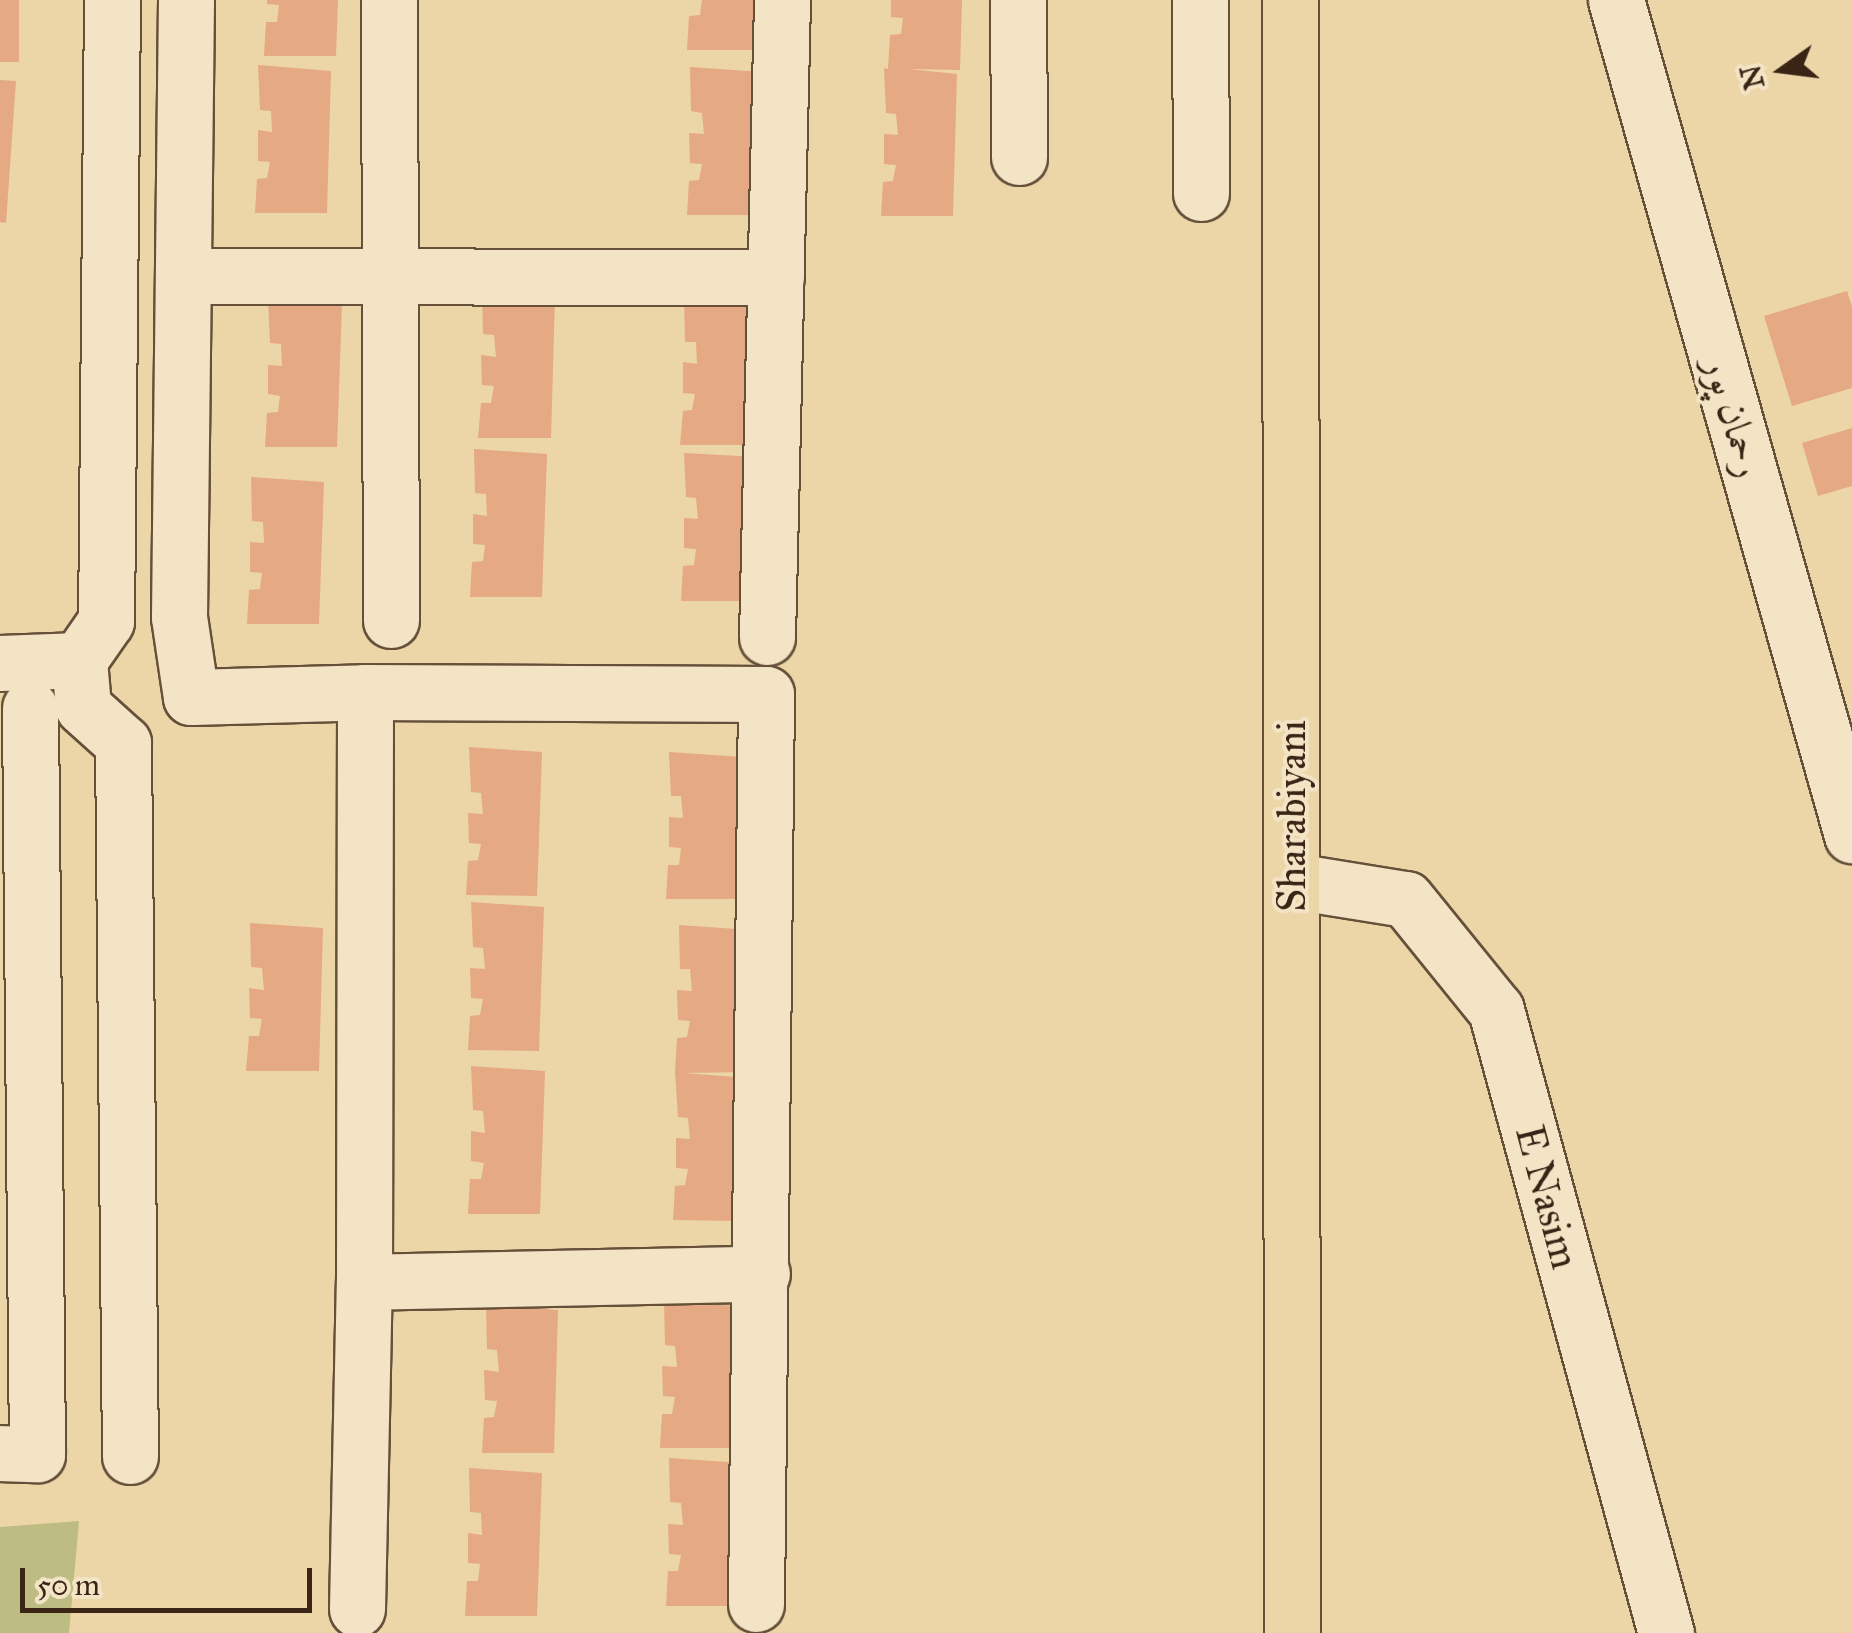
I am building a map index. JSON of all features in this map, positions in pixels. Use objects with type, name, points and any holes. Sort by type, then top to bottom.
[{"type":"main road","name":"Sharabiyani","points":[[1290,0],[1292,1633]]},
{"type":"street","points":[[0,1453],[37,1454],[48,696],[106,621],[112,0]]},
{"type":"street","points":[[186,0],[179,617],[191,697],[365,692],[766,694],[756,1604]]},
{"type":"street","points":[[389,0],[391,620]]},
{"type":"street","points":[[767,637],[782,0]]},
{"type":"street","points":[[1018,0],[1019,157]]},
{"type":"street","points":[[1200,0],[1201,193]]},
{"type":"street","name":"رحمان پور","points":[[1616,0],[1852,835]]},
{"type":"street","points":[[184,276],[776,276]]},
{"type":"street","points":[[0,662],[123,743],[130,1456]]},
{"type":"street","points":[[356,1609],[364,1282],[365,692]]},
{"type":"street","name":"E Nasim","points":[[1292,881],[1406,899],[1496,1010],[1666,1633]]},
{"type":"street","points":[[364,1282],[762,1274]]},
{"type":"shaded area","points":[[79,1521],[69,1633],[0,1633],[0,1527]]},
{"type":"building","points":[[0,0],[19,0],[19,62],[0,62]]},
{"type":"building","points":[[267,0],[338,0],[336,56],[264,56],[266,22],[277,22],[279,5],[267,4]]},
{"type":"building","points":[[702,0],[761,0],[759,50],[687,50],[689,16],[700,15]]},
{"type":"building","points":[[891,0],[962,0],[960,70],[908,69],[957,74],[953,216],[881,216],[883,182],[893,181],[896,165],[884,164],[884,134],[898,135],[896,114],[886,113],[884,68],[888,69],[890,35],[901,34],[903,18],[891,17]]},
{"type":"building","points":[[258,65],[331,71],[327,213],[255,213],[257,179],[267,178],[270,162],[258,161],[258,130],[272,132],[271,111],[260,110]]},
{"type":"building","points":[[690,67],[763,72],[759,215],[687,215],[689,181],[699,180],[702,164],[690,163],[689,133],[704,134],[702,113],[691,111]]},
{"type":"building","points":[[0,80],[16,81],[6,223],[0,222]]},
{"type":"building","points":[[482,290],[555,295],[551,438],[478,438],[481,403],[491,403],[494,386],[482,385],[481,355],[496,357],[494,335],[483,334]]},
{"type":"building","points":[[1847,291],[1852,307],[1852,388],[1792,406],[1764,316]]},
{"type":"building","points":[[684,297],[756,303],[752,445],[680,445],[683,411],[692,410],[695,394],[683,393],[683,362],[697,364],[696,342],[685,342]]},
{"type":"building","points":[[268,299],[342,304],[337,447],[265,447],[267,413],[278,412],[280,396],[268,394],[268,365],[282,366],[281,344],[270,343]]},
{"type":"building","points":[[1852,428],[1852,486],[1818,496],[1802,443]]},
{"type":"building","points":[[474,449],[547,454],[542,597],[470,597],[472,562],[483,561],[485,545],[473,544],[473,514],[487,516],[486,494],[475,493]]},
{"type":"building","points":[[684,453],[758,457],[753,601],[681,601],[683,566],[694,565],[696,549],[684,548],[684,518],[698,519],[696,498],[686,497]]},
{"type":"building","points":[[251,477],[324,482],[319,624],[247,624],[249,590],[260,589],[262,573],[250,572],[250,542],[264,543],[263,522],[252,521]]},
{"type":"building","points":[[469,747],[542,752],[537,896],[466,895],[468,861],[478,860],[481,844],[469,843],[468,813],[483,814],[481,793],[471,792]]},
{"type":"building","points":[[669,752],[743,757],[738,899],[666,899],[668,865],[679,865],[681,848],[669,847],[669,817],[683,818],[681,796],[671,796]]},
{"type":"building","points":[[471,902],[544,907],[539,1051],[468,1050],[470,1016],[480,1015],[483,999],[471,998],[470,968],[485,969],[483,948],[473,947]]},
{"type":"building","points":[[250,923],[323,928],[319,1071],[246,1071],[249,1036],[259,1036],[262,1019],[250,1018],[249,988],[264,990],[262,968],[251,967]]},
{"type":"building","points":[[679,925],[751,930],[747,1072],[684,1073],[749,1078],[744,1221],[673,1220],[675,1186],[685,1185],[688,1169],[676,1168],[676,1138],[690,1139],[688,1118],[678,1117],[675,1072],[677,1038],[687,1037],[690,1021],[678,1020],[677,990],[692,991],[690,969],[680,969]]},
{"type":"building","points":[[471,1066],[545,1071],[540,1214],[468,1214],[470,1179],[481,1179],[484,1163],[471,1161],[471,1131],[485,1133],[483,1111],[473,1110]]},
{"type":"building","points":[[664,1301],[736,1306],[732,1448],[660,1448],[662,1414],[672,1414],[675,1397],[663,1396],[662,1366],[677,1367],[675,1346],[665,1345]]},
{"type":"building","points":[[486,1305],[558,1310],[554,1453],[482,1453],[484,1418],[494,1417],[497,1401],[485,1400],[484,1370],[499,1372],[497,1350],[487,1349]]},
{"type":"building","points":[[669,1458],[742,1463],[738,1606],[666,1606],[668,1571],[678,1571],[681,1555],[669,1554],[668,1524],[683,1525],[681,1503],[670,1502]]},
{"type":"building","points":[[469,1468],[542,1473],[537,1616],[465,1616],[467,1581],[478,1581],[480,1564],[468,1563],[468,1533],[482,1535],[481,1513],[470,1512]]}]
